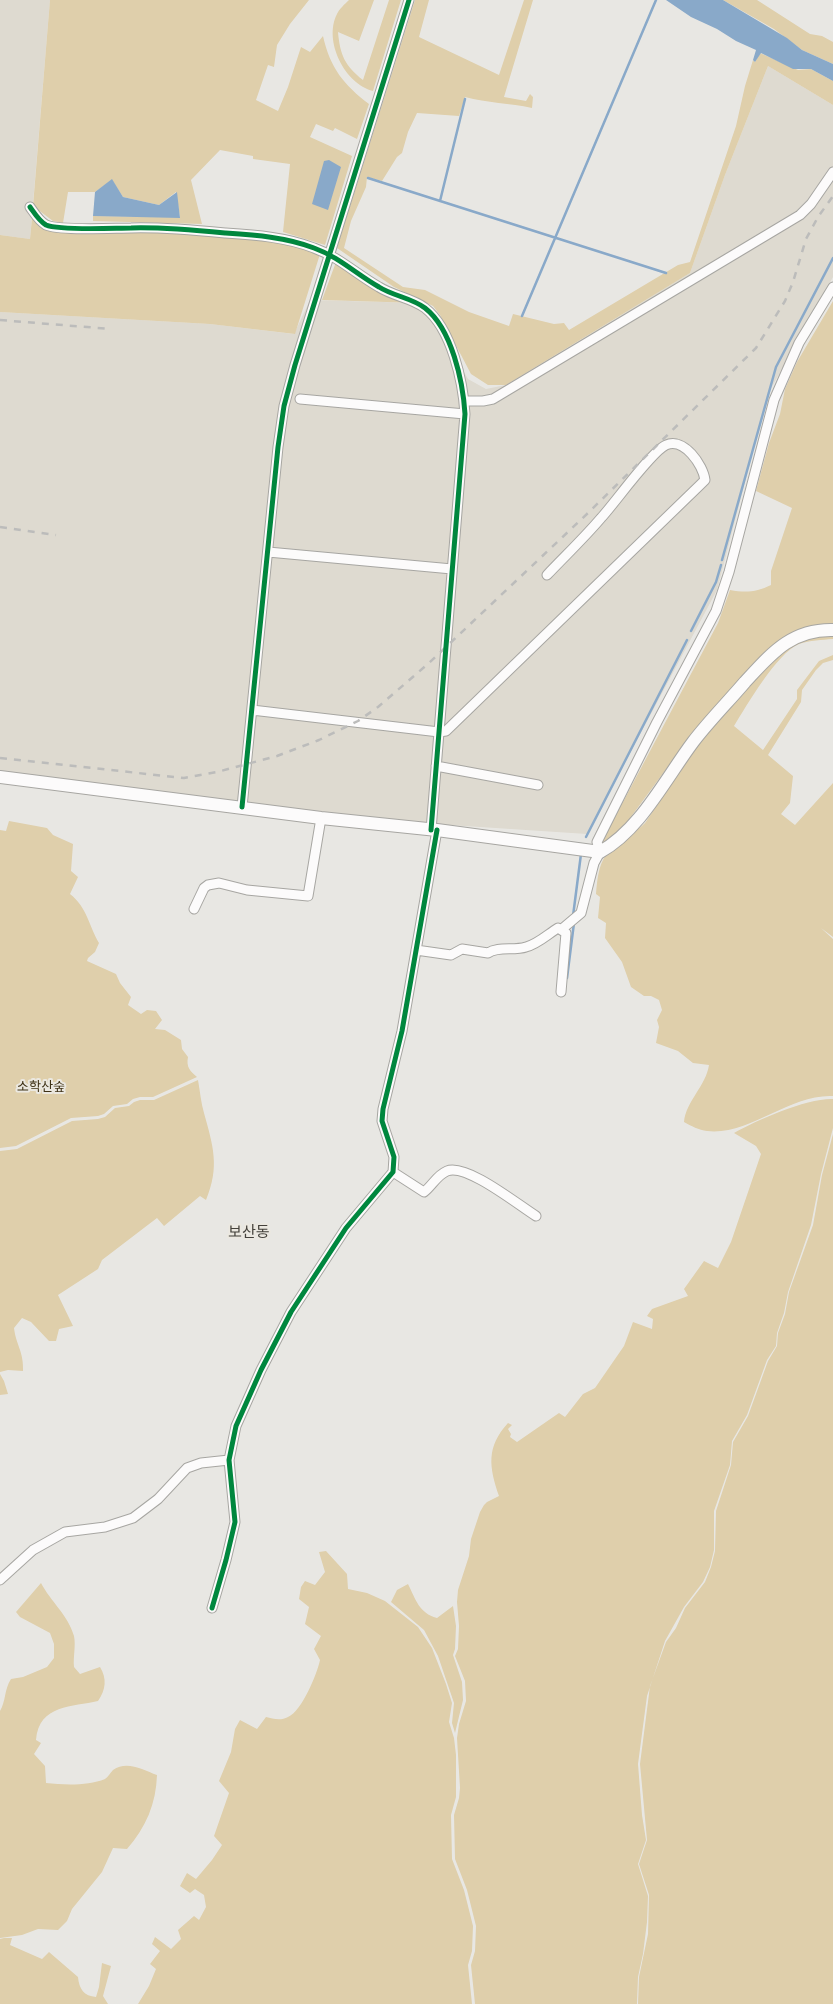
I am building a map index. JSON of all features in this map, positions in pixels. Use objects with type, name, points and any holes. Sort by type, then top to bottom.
[{"type":"street","points":[[242,807],[284,406],[295,365],[409,0]]},
{"type":"street","points":[[464,401],[483,401],[497,397],[800,215],[812,204],[833,172]]},
{"type":"street","points":[[30,207],[39,220],[47,225],[55,227],[151,227],[244,235],[294,241],[330,255],[378,286],[415,302],[426,309],[437,322],[446,337],[457,366],[464,401],[465,414],[436,766],[434,830],[402,1031],[390,1076],[382,1122],[394,1157],[393,1172],[336,1243],[291,1312],[261,1370],[236,1426],[229,1460],[235,1522],[212,1608]]},
{"type":"street","points":[[600,852],[597,842],[657,722],[716,611],[729,572],[774,400],[799,343],[833,287]]},
{"type":"street","points":[[300,399],[465,414]]},
{"type":"street","points":[[252,710],[439,732],[446,731],[705,480],[699,463],[684,448],[676,445],[665,446],[647,462],[601,519],[547,575]]},
{"type":"street","points":[[268,552],[452,569]]},
{"type":"street","points":[[416,950],[451,955],[462,949],[488,953],[492,950],[526,947],[538,942],[558,928],[569,923],[581,913],[594,863],[600,852],[609,847],[630,828],[707,724],[776,649],[796,637],[824,630],[833,630]]},
{"type":"street","points":[[436,766],[538,784]]},
{"type":"street","points":[[0,777],[321,818],[434,830],[600,852]]},
{"type":"street","points":[[194,909],[204,888],[208,885],[219,883],[247,890],[308,896],[321,818]]},
{"type":"street","points":[[561,992],[566,933],[569,923]]},
{"type":"street","points":[[393,1172],[424,1192],[442,1174],[454,1169],[463,1171],[482,1180],[536,1216]]},
{"type":"street","points":[[0,1580],[33,1550],[65,1532],[105,1527],[137,1515],[158,1499],[187,1468],[201,1463],[229,1460]]},
{"type":"shaded area","points":[[0,0],[50,0],[30,239],[0,235]]},
{"type":"shaded area","points":[[768,66],[833,105],[833,277],[768,394],[717,590],[587,834],[419,823],[0,773],[0,312],[210,324],[294,334],[310,300],[418,303],[426,306],[468,379],[486,389],[506,385],[690,273],[725,175]]},
{"type":"green space","points":[[50,0],[309,0],[290,24],[277,45],[274,67],[268,65],[256,100],[278,111],[288,87],[301,47],[310,52],[323,36],[334,67],[339,75],[352,90],[369,104],[357,139],[335,128],[333,131],[316,124],[310,137],[352,156],[325,245],[283,232],[290,164],[253,159],[253,156],[220,150],[191,180],[202,224],[93,221],[93,216],[180,217],[176,192],[159,205],[123,197],[112,180],[95,192],[68,192],[63,223],[53,221],[33,206]]},
{"type":"green space","points":[[349,0],[374,0],[359,41],[338,32],[340,47],[344,59],[352,70],[363,80],[389,0],[401,0],[373,91],[363,87],[346,71],[339,60],[335,48],[333,25],[338,12]]},
{"type":"green space","points":[[415,0],[429,0],[419,37],[499,75],[524,0],[533,0],[504,97],[526,101],[530,94],[533,97],[532,108],[465,97],[459,116],[417,113],[408,132],[402,153],[397,157],[382,181],[367,177],[366,187],[351,221],[344,248],[403,287],[425,290],[469,312],[509,326],[513,314],[554,324],[564,323],[569,330],[678,265],[690,262],[736,126],[745,86],[753,60],[755,62],[760,53],[798,70],[811,69],[833,81],[833,105],[768,66],[725,175],[690,273],[506,385],[488,385],[471,374],[440,315],[433,306],[394,287],[337,248]]},
{"type":"green space","points":[[723,0],[757,0],[810,34],[822,36],[833,42],[833,64],[802,50],[774,29]]},
{"type":"green space","points":[[32,218],[44,227],[157,232],[243,238],[290,245],[320,254],[295,334],[210,324],[0,312],[0,235],[30,239]]},
{"type":"green space","points":[[336,262],[418,303],[322,300]]},
{"type":"green space","points":[[833,301],[833,624],[802,629],[675,757],[622,829],[605,844],[602,843],[718,623],[730,590],[751,591],[771,585],[771,571],[792,508],[756,491],[769,443],[780,414],[785,389],[797,362]]},
{"type":"green space","points":[[833,635],[833,639],[816,640],[803,643],[790,649],[763,680],[734,726],[763,750],[797,699],[797,690],[819,661],[833,655],[833,660],[823,663],[816,670],[802,690],[801,702],[768,755],[793,776],[790,803],[781,814],[795,825],[833,783],[833,937],[821,928],[833,939],[833,1096],[817,1097],[801,1101],[754,1122],[723,1131],[701,1130],[684,1122],[688,1107],[704,1080],[709,1065],[693,1063],[678,1051],[656,1043],[659,1027],[657,1020],[662,1010],[659,1000],[651,996],[644,996],[631,987],[622,962],[605,938],[606,923],[598,918],[600,897],[596,894],[600,868],[606,855],[616,845],[645,823],[705,734],[728,708],[740,698],[755,679],[783,649],[805,638]]},
{"type":"green space","name":"소학산숲","points":[[9,821],[47,828],[53,835],[73,844],[71,871],[78,877],[70,894],[76,899],[84,911],[99,943],[95,952],[88,958],[87,961],[116,974],[120,983],[131,997],[128,1005],[141,1014],[147,1010],[156,1011],[162,1020],[155,1029],[165,1030],[181,1040],[182,1049],[188,1057],[189,1068],[197,1077],[153,1097],[140,1097],[133,1099],[127,1104],[113,1106],[104,1114],[98,1116],[71,1118],[16,1146],[0,1148],[0,830],[6,831]]},
{"type":"green space","points":[[198,1080],[202,1105],[214,1156],[213,1177],[206,1200],[200,1196],[164,1226],[157,1218],[102,1260],[98,1269],[58,1295],[73,1326],[59,1329],[56,1341],[49,1341],[31,1322],[22,1318],[14,1328],[21,1354],[23,1371],[8,1370],[0,1372],[0,1151],[17,1149],[72,1121],[98,1119],[105,1117],[115,1108],[129,1106],[140,1100],[154,1100]]},
{"type":"green space","points":[[833,1099],[833,1128],[821,1174],[811,1225],[788,1292],[784,1313],[777,1333],[776,1346],[767,1360],[747,1415],[732,1441],[730,1465],[714,1511],[714,1550],[710,1567],[703,1582],[684,1607],[665,1641],[647,1696],[638,1764],[642,1815],[646,1840],[638,1864],[648,1896],[647,1922],[643,1954],[638,1977],[637,2004],[475,2004],[471,1965],[475,1951],[476,1926],[467,1890],[455,1859],[454,1815],[460,1788],[457,1738],[459,1724],[466,1701],[465,1681],[455,1656],[458,1649],[459,1626],[457,1602],[458,1590],[469,1556],[471,1539],[480,1512],[487,1502],[499,1496],[493,1476],[492,1466],[493,1449],[496,1440],[508,1423],[512,1425],[508,1429],[511,1434],[510,1437],[517,1442],[559,1413],[565,1417],[583,1394],[595,1388],[624,1346],[633,1322],[652,1329],[653,1319],[647,1316],[652,1309],[688,1296],[684,1289],[704,1261],[718,1268],[731,1242],[761,1154],[756,1146],[734,1133],[769,1116],[796,1106],[810,1102]]},
{"type":"green space","points":[[833,1134],[833,2004],[638,2004],[639,1977],[648,1934],[649,1895],[639,1864],[647,1840],[640,1764],[650,1686],[666,1642],[676,1628],[685,1608],[705,1582],[711,1567],[715,1551],[716,1511],[731,1465],[733,1442],[748,1416],[768,1361],[777,1346],[778,1333],[785,1314],[789,1292],[813,1225],[822,1175]]},
{"type":"green space","points":[[0,1374],[4,1381],[8,1394],[0,1395]]},
{"type":"green space","points":[[326,1551],[347,1574],[348,1589],[367,1593],[385,1601],[418,1627],[432,1648],[446,1684],[452,1703],[449,1722],[454,1738],[456,1755],[456,1797],[451,1815],[452,1859],[464,1890],[473,1926],[472,1951],[468,1965],[472,2004],[138,2004],[149,1986],[156,1969],[150,1964],[160,1951],[152,1944],[155,1937],[171,1949],[181,1939],[178,1930],[194,1916],[199,1920],[206,1907],[204,1895],[195,1889],[190,1893],[180,1886],[187,1873],[196,1879],[222,1845],[214,1836],[229,1793],[219,1781],[231,1752],[235,1729],[240,1720],[257,1729],[266,1717],[280,1719],[288,1717],[298,1708],[308,1692],[316,1674],[320,1660],[314,1649],[321,1636],[305,1624],[309,1607],[299,1599],[301,1587],[305,1581],[315,1585],[325,1572],[319,1552]]},
{"type":"green space","points":[[41,1583],[64,1615],[71,1628],[75,1640],[74,1667],[80,1674],[100,1667],[105,1680],[103,1693],[98,1701],[68,1706],[50,1713],[38,1728],[36,1740],[41,1743],[34,1754],[45,1766],[46,1783],[91,1783],[105,1779],[118,1767],[129,1766],[157,1775],[155,1796],[145,1824],[134,1841],[127,1849],[113,1848],[102,1872],[72,1909],[67,1921],[58,1930],[38,1929],[22,1935],[0,1938],[0,1711],[11,1679],[23,1677],[47,1667],[54,1658],[54,1644],[50,1633],[20,1617],[16,1612]]},
{"type":"green space","points":[[408,1584],[419,1605],[431,1616],[437,1618],[453,1606],[456,1626],[455,1649],[453,1655],[462,1682],[463,1700],[455,1733],[452,1723],[454,1703],[438,1656],[424,1630],[391,1602],[397,1590]]},
{"type":"green space","points":[[12,1938],[10,1945],[42,1959],[49,1952],[78,1977],[81,1988],[88,1995],[96,1997],[99,1987],[102,1963],[111,1966],[103,1996],[108,2004],[0,2004],[0,1939]]},
{"type":"water","points":[[666,0],[723,0],[787,38],[802,50],[833,64],[833,81],[811,69],[793,69],[761,53],[755,62],[753,60],[756,50],[691,17]]},
{"type":"water","points":[[329,160],[341,167],[328,210],[312,204],[324,161]]},
{"type":"water","points":[[112,179],[123,197],[159,205],[177,192],[180,218],[93,216],[95,192]]},
{"type":"waterway","points":[[522,316],[656,0]]},
{"type":"waterway","points":[[440,201],[465,99]]},
{"type":"waterway","points":[[368,178],[666,273]]},
{"type":"waterway","points":[[722,560],[776,367],[833,258]]},
{"type":"waterway","points":[[691,631],[716,582],[721,565]]},
{"type":"waterway","points":[[586,837],[687,640]]},
{"type":"waterway","points":[[573,916],[581,854]]},
{"type":"waterway","points":[[567,978],[574,923]]},
{"type":"railway","points":[[0,758],[184,778],[217,772],[277,756],[319,740],[358,721],[378,707],[429,663],[588,513],[756,348],[785,301],[793,282],[806,239],[818,217],[833,196]]},
{"type":"railway","points":[[0,320],[111,329]]},
{"type":"railway","points":[[0,527],[56,535]]},
{"type":"cycle path","points":[[242,807],[278,447],[284,406],[295,365],[409,0]]},
{"type":"cycle path","points":[[30,207],[41,221],[46,225],[53,227],[75,229],[178,229],[259,236],[303,244],[331,256],[384,290],[408,299],[425,308],[434,317],[442,329],[449,342],[459,372],[465,414],[431,830]]},
{"type":"cycle path","points":[[212,1608],[235,1522],[229,1460],[236,1426],[261,1370],[291,1312],[346,1228],[393,1172],[394,1157],[382,1121],[383,1109],[402,1031],[437,830]]},
{"type":"district","name":"보산동","points":[[249,1232]]}]
